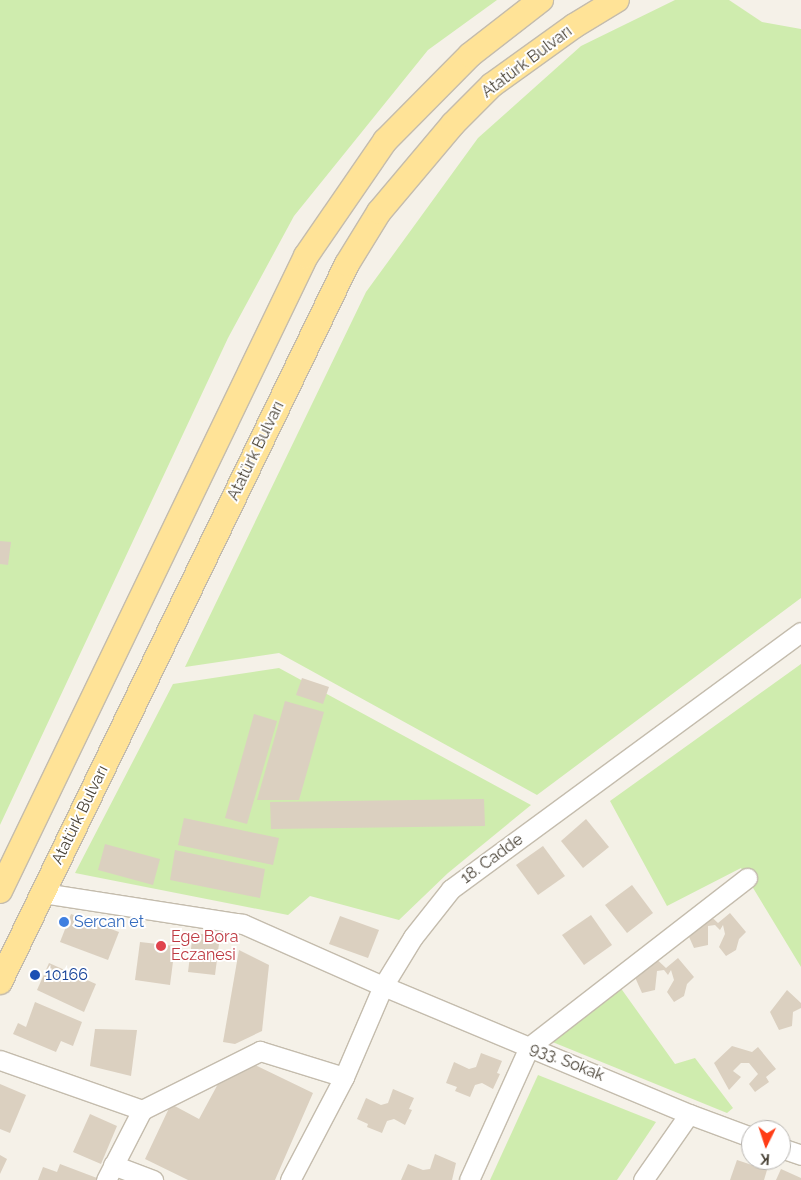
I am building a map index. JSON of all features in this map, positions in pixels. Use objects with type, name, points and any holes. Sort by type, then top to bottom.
[{"type":"main road","points":[[3,879],[306,256],[385,141],[470,55],[541,0]]},
{"type":"main road","name":"Atatürk Bulvarı","points":[[0,982],[343,272],[379,212],[453,124],[492,85],[574,26],[617,0]]},
{"type":"street","name":"18. Cadde","points":[[290,1180],[344,1077],[383,986],[413,937],[451,889],[801,632]]},
{"type":"street","points":[[469,1180],[529,1047],[747,878]]},
{"type":"street","name":"933. Sokak","points":[[43,894],[243,924],[383,986],[688,1114],[741,1133]]},
{"type":"street","points":[[153,1180],[110,1173],[142,1110],[260,1051],[344,1077]]},
{"type":"street","points":[[0,1060],[142,1110]]},
{"type":"street","points":[[643,1180],[688,1114]]},
{"type":"green space","points":[[0,0],[497,0],[428,50],[294,216],[228,338],[0,825]]},
{"type":"green space","points":[[675,0],[729,0],[762,22],[801,29],[801,598],[537,795],[279,653],[185,667],[366,292],[478,138],[581,46]]},
{"type":"green space","points":[[801,664],[801,967],[741,868],[667,906],[610,801]]},
{"type":"green space","points":[[279,668],[531,805],[448,873],[399,920],[310,896],[288,915],[75,873],[173,684]]},
{"type":"green space","points":[[620,987],[675,1064],[695,1058],[733,1108],[727,1113],[550,1041]]},
{"type":"green space","points":[[538,1075],[656,1122],[617,1180],[490,1180]]},
{"type":"building","points":[[0,541],[11,542],[8,565],[0,564]]},
{"type":"building","points":[[302,678],[329,687],[323,704],[296,695]]},
{"type":"building","points":[[285,701],[324,712],[299,800],[257,800]]},
{"type":"building","points":[[254,714],[277,721],[247,824],[225,818]]},
{"type":"building","points":[[484,799],[485,826],[271,829],[270,802]]},
{"type":"building","points":[[184,818],[279,838],[273,865],[178,845]]},
{"type":"building","points":[[586,819],[609,847],[583,868],[561,841]]},
{"type":"building","points":[[105,844],[160,859],[153,885],[98,870]]},
{"type":"building","points":[[543,846],[565,876],[538,895],[516,865]]},
{"type":"building","points":[[175,850],[265,869],[260,898],[170,880]]},
{"type":"building","points":[[632,885],[653,913],[627,933],[605,905]]},
{"type":"building","points":[[703,909],[718,923],[730,913],[746,932],[739,939],[736,950],[726,956],[719,947],[725,934],[723,925],[720,930],[715,925],[708,926],[708,945],[694,948],[686,930]]},
{"type":"building","points":[[71,914],[119,932],[108,960],[60,942]]},
{"type":"building","points":[[591,915],[612,945],[584,965],[562,935]]},
{"type":"building","points":[[340,916],[379,930],[368,958],[329,944]]},
{"type":"building","points":[[193,933],[220,936],[215,975],[188,972]]},
{"type":"building","points":[[140,942],[175,946],[170,985],[135,980]]},
{"type":"building","points":[[239,950],[269,965],[262,1031],[235,1044],[223,1042]]},
{"type":"building","points":[[651,954],[666,968],[678,958],[694,977],[687,984],[684,996],[674,1002],[667,992],[674,980],[671,970],[668,975],[664,970],[657,971],[655,990],[642,993],[634,975]]},
{"type":"building","points":[[49,963],[96,984],[84,1012],[37,990]]},
{"type":"building","points":[[787,990],[801,1003],[801,1008],[793,1012],[792,1026],[779,1030],[770,1012]]},
{"type":"building","points":[[35,1002],[82,1022],[73,1046],[61,1041],[56,1052],[13,1034],[18,1023],[26,1027]]},
{"type":"building","points":[[95,1029],[137,1030],[131,1076],[90,1066]]},
{"type":"building","points":[[732,1046],[752,1052],[758,1047],[776,1069],[766,1077],[769,1082],[755,1092],[749,1084],[758,1074],[749,1063],[741,1063],[733,1071],[741,1077],[729,1090],[714,1063]]},
{"type":"building","points":[[481,1053],[502,1061],[497,1073],[500,1074],[493,1089],[482,1083],[475,1085],[470,1097],[455,1091],[457,1087],[446,1083],[454,1062],[469,1069],[476,1067]]},
{"type":"building","points":[[251,1063],[313,1093],[275,1180],[188,1180],[145,1159],[171,1104],[199,1119],[219,1082]]},
{"type":"building","points":[[0,1084],[26,1095],[10,1133],[0,1129]]},
{"type":"building","points":[[393,1089],[414,1098],[409,1109],[412,1110],[405,1125],[394,1119],[387,1121],[382,1133],[367,1127],[368,1124],[357,1119],[366,1098],[381,1105],[388,1103]]},
{"type":"building","points":[[90,1114],[117,1126],[101,1164],[73,1152]]},
{"type":"building","points":[[435,1154],[456,1163],[452,1180],[401,1180],[408,1164],[423,1170],[430,1169]]},
{"type":"building","points":[[0,1155],[7,1159],[0,1174]]},
{"type":"building","points":[[737,1160],[741,1161],[741,1170],[767,1170],[764,1180],[730,1180]]},
{"type":"building","points":[[60,1164],[97,1178],[97,1180],[38,1180],[43,1167],[57,1172]]},
{"type":"building","points":[[781,1170],[801,1178],[801,1180],[776,1180]]},
{"type":"place","name":"Sercan et","points":[[64,922]]},
{"type":"place","name":"Ege Bora Eczanesi","points":[[161,946]]},
{"type":"place","name":"10166","points":[[35,975]]}]
